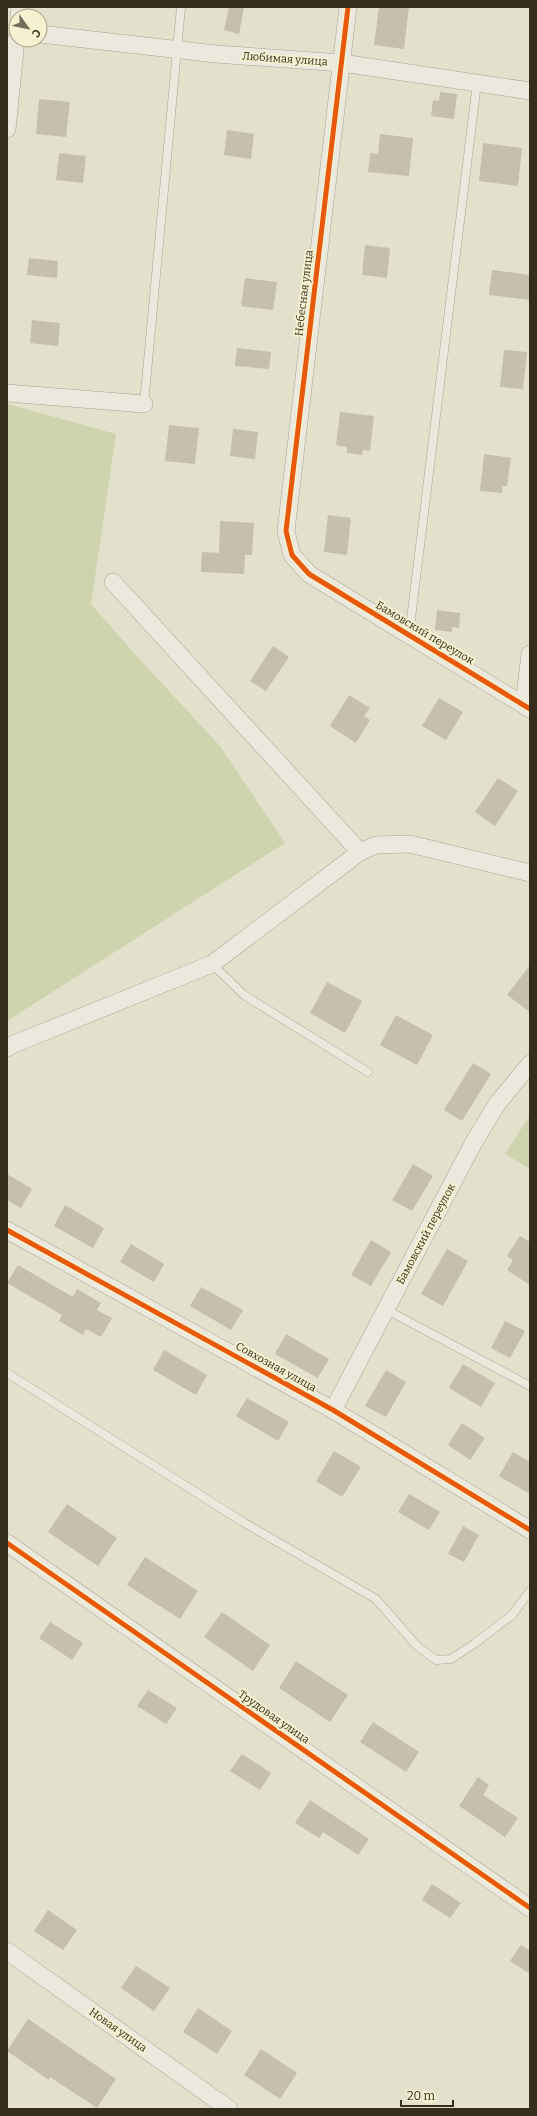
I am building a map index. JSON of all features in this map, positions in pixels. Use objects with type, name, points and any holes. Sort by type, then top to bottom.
[{"type":"street","name":"Небесная улица","points":[[309,574],[292,555],[286,532],[348,7]]},
{"type":"street","name":"Любимая улица","points":[[48,35],[216,54],[342,63],[530,91]]},
{"type":"street","points":[[7,130],[15,48]]},
{"type":"street","points":[[7,393],[144,404]]},
{"type":"street","name":"Бамовский переулок","points":[[309,574],[527,707]]},
{"type":"street","points":[[113,582],[360,852]]},
{"type":"street","points":[[527,707],[530,654]]},
{"type":"street","points":[[7,1048],[212,964],[360,852],[376,845],[410,844],[530,874]]},
{"type":"street","name":"Бамовский переулок","points":[[333,1410],[478,1136],[497,1104],[530,1064]]},
{"type":"street","name":"Совхозная улица","points":[[7,1230],[333,1410],[530,1530]]},
{"type":"street","name":"Трудовая улица","points":[[7,1543],[530,1908]]},
{"type":"street","name":"Новая улица","points":[[7,1951],[229,2109]]},
{"type":"lane","points":[[144,404],[181,7]]},
{"type":"lane","points":[[409,635],[477,83]]},
{"type":"lane","points":[[212,964],[244,995],[368,1072]]},
{"type":"lane","points":[[386,1310],[530,1386]]},
{"type":"lane","points":[[7,1373],[243,1522],[376,1599],[417,1646],[436,1660],[451,1659],[474,1644],[512,1615],[530,1591]]},
{"type":"green space","points":[[7,404],[116,434],[91,604],[141,661],[220,746],[285,843],[7,1021]]},
{"type":"green space","points":[[530,1115],[530,1169],[505,1154]]},
{"type":"building","points":[[229,7],[244,7],[239,34],[224,30]]},
{"type":"building","points":[[379,7],[409,7],[404,49],[374,45]]},
{"type":"building","points":[[440,92],[457,94],[454,119],[431,116],[433,100],[439,101]]},
{"type":"building","points":[[39,99],[70,102],[66,137],[36,134]]},
{"type":"building","points":[[227,130],[254,134],[251,159],[224,155]]},
{"type":"building","points":[[380,134],[413,138],[409,176],[368,172],[370,153],[378,154]]},
{"type":"building","points":[[483,143],[522,148],[518,186],[479,181]]},
{"type":"building","points":[[59,153],[86,156],[83,183],[56,180]]},
{"type":"building","points":[[365,245],[390,248],[387,278],[362,275]]},
{"type":"building","points":[[29,258],[58,261],[57,278],[27,275]]},
{"type":"building","points":[[492,270],[530,275],[530,300],[489,295]]},
{"type":"building","points":[[245,278],[277,282],[273,310],[241,306]]},
{"type":"building","points":[[32,320],[60,323],[58,346],[30,343]]},
{"type":"building","points":[[237,348],[271,352],[269,369],[235,366]]},
{"type":"building","points":[[504,350],[527,352],[523,389],[500,387]]},
{"type":"building","points":[[340,412],[374,416],[370,451],[363,450],[362,455],[347,453],[347,447],[336,445]]},
{"type":"building","points":[[169,425],[199,428],[195,464],[165,461]]},
{"type":"building","points":[[233,429],[258,432],[255,459],[230,456]]},
{"type":"building","points":[[484,454],[511,458],[507,486],[502,486],[502,493],[480,491]]},
{"type":"building","points":[[328,515],[351,518],[347,555],[324,552]]},
{"type":"building","points":[[220,521],[254,523],[252,555],[245,555],[244,574],[201,572],[202,552],[219,553]]},
{"type":"building","points":[[437,610],[460,613],[459,628],[452,627],[452,632],[435,630]]},
{"type":"building","points":[[273,646],[289,657],[266,691],[250,681]]},
{"type":"building","points":[[349,695],[370,708],[364,716],[370,720],[356,743],[330,726]]},
{"type":"building","points":[[439,698],[463,712],[446,740],[422,726]]},
{"type":"building","points":[[498,778],[518,791],[495,826],[475,812]]},
{"type":"building","points":[[530,965],[530,1012],[507,995]]},
{"type":"building","points":[[327,982],[362,1001],[345,1033],[310,1013]]},
{"type":"building","points":[[396,1015],[433,1035],[417,1065],[380,1045]]},
{"type":"building","points":[[473,1063],[491,1074],[462,1121],[444,1110]]},
{"type":"building","points":[[413,1164],[433,1176],[412,1211],[392,1200]]},
{"type":"building","points":[[7,1174],[32,1189],[21,1208],[7,1200]]},
{"type":"building","points":[[65,1205],[104,1228],[93,1248],[54,1226]]},
{"type":"building","points":[[520,1236],[530,1242],[530,1285],[507,1270],[513,1260],[507,1256]]},
{"type":"building","points":[[371,1240],[391,1252],[371,1286],[351,1275]]},
{"type":"building","points":[[131,1244],[164,1264],[154,1282],[120,1262]]},
{"type":"building","points":[[447,1249],[468,1261],[443,1306],[421,1294]]},
{"type":"building","points":[[18,1265],[73,1297],[77,1289],[101,1303],[97,1310],[112,1318],[101,1337],[86,1329],[83,1335],[59,1321],[62,1315],[7,1283]]},
{"type":"building","points":[[201,1287],[243,1310],[231,1330],[190,1306]]},
{"type":"building","points":[[505,1321],[525,1331],[510,1358],[491,1348]]},
{"type":"building","points":[[286,1334],[329,1359],[318,1378],[275,1354]]},
{"type":"building","points":[[164,1350],[207,1375],[196,1395],[153,1370]]},
{"type":"building","points":[[463,1364],[495,1383],[481,1407],[449,1388]]},
{"type":"building","points":[[386,1370],[406,1382],[386,1417],[365,1406]]},
{"type":"building","points":[[247,1398],[289,1422],[278,1441],[236,1416]]},
{"type":"building","points":[[462,1423],[485,1438],[470,1460],[448,1445]]},
{"type":"building","points":[[334,1451],[361,1467],[342,1497],[316,1481]]},
{"type":"building","points":[[513,1452],[530,1462],[530,1494],[499,1476]]},
{"type":"building","points":[[409,1494],[440,1512],[429,1530],[398,1512]]},
{"type":"building","points":[[67,1504],[117,1538],[98,1566],[48,1532]]},
{"type":"building","points":[[463,1526],[479,1535],[464,1562],[448,1554]]},
{"type":"building","points":[[145,1557],[198,1591],[180,1619],[127,1585]]},
{"type":"building","points":[[222,1612],[270,1645],[253,1671],[204,1637]]},
{"type":"building","points":[[50,1622],[83,1643],[72,1660],[39,1638]]},
{"type":"building","points":[[296,1661],[348,1695],[330,1722],[279,1688]]},
{"type":"building","points":[[148,1690],[177,1708],[166,1724],[137,1706]]},
{"type":"building","points":[[373,1722],[419,1752],[406,1772],[360,1742]]},
{"type":"building","points":[[242,1754],[271,1773],[260,1790],[230,1771]]},
{"type":"building","points":[[478,1777],[489,1785],[483,1795],[518,1818],[505,1837],[459,1806]]},
{"type":"building","points":[[310,1800],[369,1839],[358,1855],[323,1832],[319,1838],[295,1823]]},
{"type":"building","points":[[432,1884],[461,1903],[450,1918],[422,1900]]},
{"type":"building","points":[[48,1910],[77,1930],[63,1950],[34,1931]]},
{"type":"building","points":[[521,1945],[530,1951],[530,1974],[510,1961]]},
{"type":"building","points":[[136,1966],[170,1988],[154,2011],[121,1988]]},
{"type":"building","points":[[198,2008],[232,2031],[217,2054],[183,2032]]},
{"type":"building","points":[[28,2019],[116,2079],[97,2108],[50,2077],[49,2080],[7,2051]]},
{"type":"building","points":[[261,2049],[297,2073],[280,2099],[244,2075]]},
{"type":"cycle path","points":[[348,7],[286,531],[292,555],[309,574],[530,709]]},
{"type":"cycle path","points":[[7,1230],[333,1410],[530,1530]]},
{"type":"cycle path","points":[[7,1543],[530,1908]]}]
